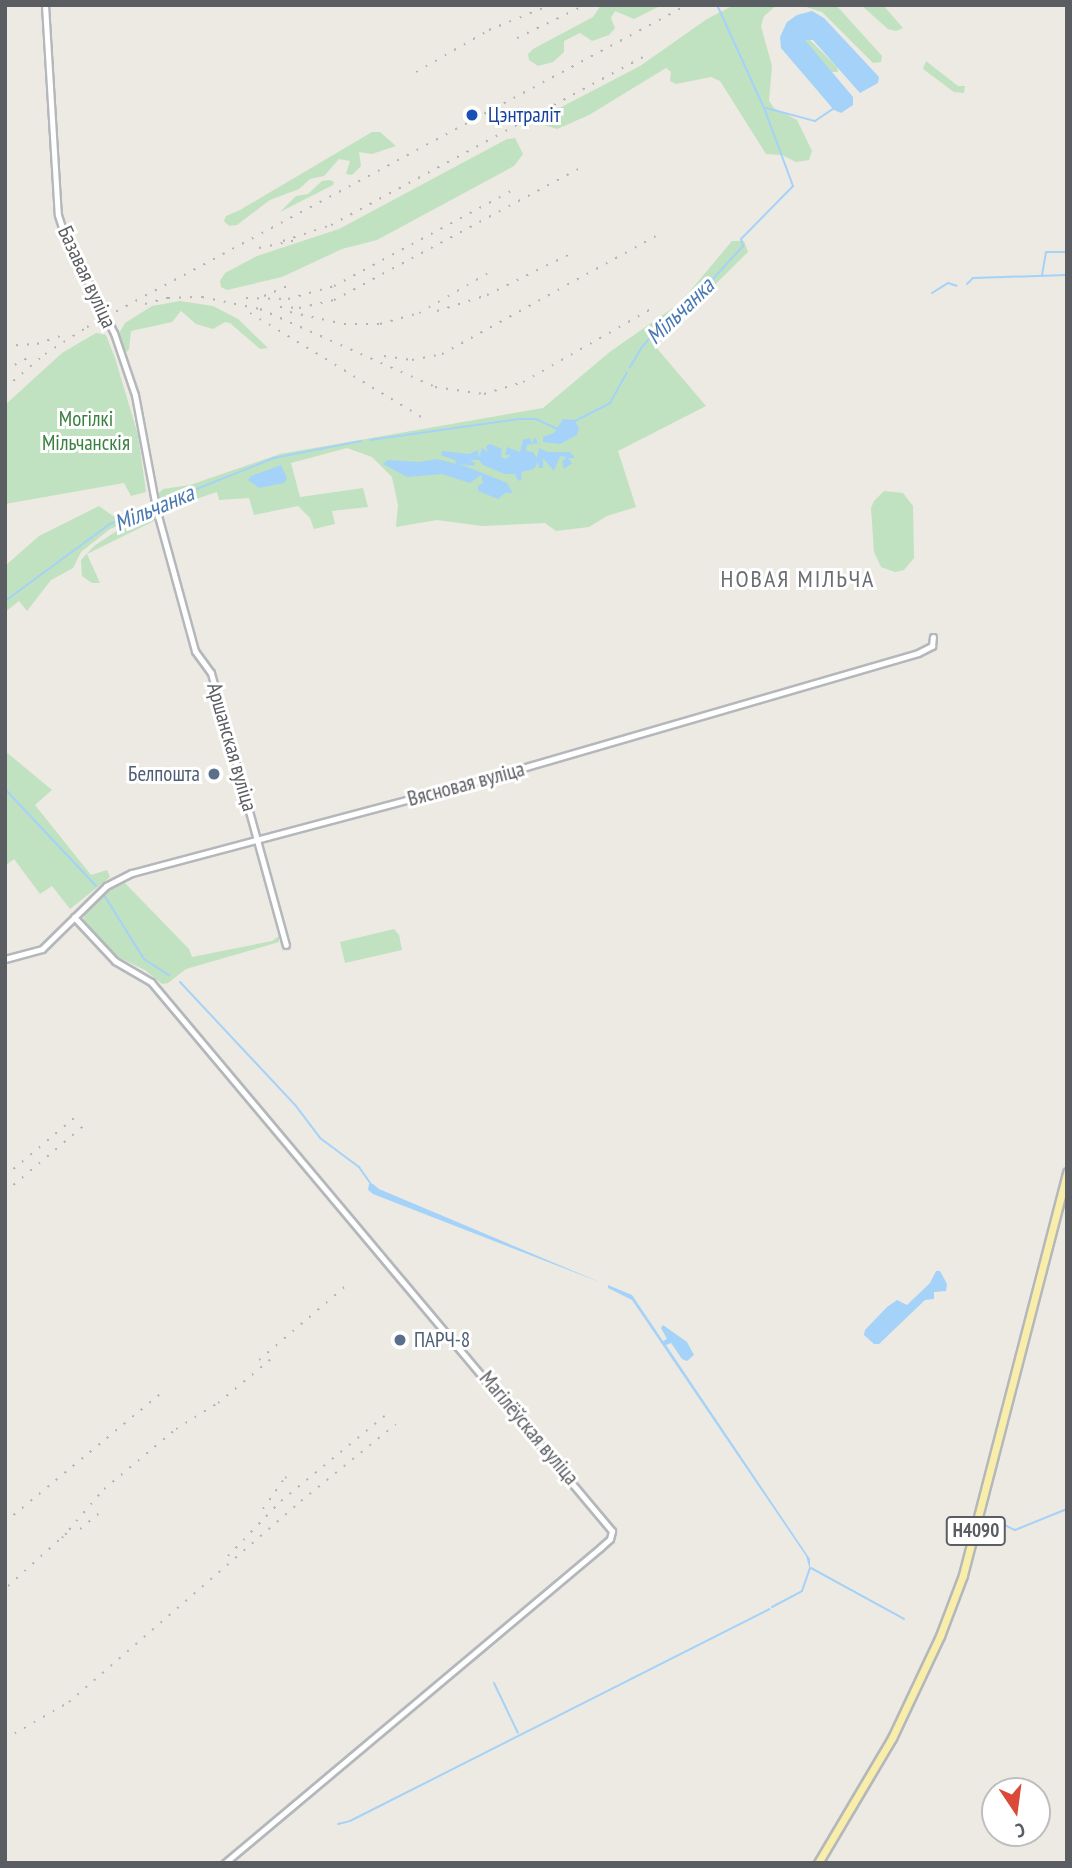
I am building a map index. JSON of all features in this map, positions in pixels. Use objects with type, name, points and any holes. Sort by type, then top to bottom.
[{"type":"main road","name":"Н4090","points":[[818,1863],[892,1738],[940,1636],[963,1575],[1067,1172]]},
{"type":"street","name":"Базавая вуліца","points":[[45,5],[58,215],[65,236],[114,333],[135,395],[147,447],[157,512]]},
{"type":"street","name":"Аршанская вуліца","points":[[157,512],[195,651],[211,673],[286,945]]},
{"type":"street","name":"Вясновая вуліца","points":[[5,958],[30,953],[48,943],[118,878],[481,780],[918,653],[932,646],[933,637]]},
{"type":"street","name":"Магілёўская вуліца","points":[[74,917],[115,961],[150,982],[527,1426],[612,1531],[610,1539],[600,1548],[225,1863]]},
{"type":"green space","points":[[601,5],[662,5],[634,19],[615,11],[611,18],[615,28],[609,35],[592,41],[580,33],[564,41],[564,52],[553,62],[538,66],[529,60],[528,54],[533,49],[593,17]]},
{"type":"green space","points":[[734,5],[777,5],[764,16],[761,26],[772,66],[769,101],[774,108],[797,120],[812,151],[809,160],[796,162],[782,155],[766,154],[720,81],[711,77],[676,84],[670,81],[671,72],[666,68],[589,115],[557,129],[544,125],[544,119],[550,113],[640,66],[707,19]]},
{"type":"green space","points":[[800,5],[836,5],[882,56],[881,62],[873,63],[822,12]]},
{"type":"green space","points":[[861,5],[883,5],[903,28],[896,31],[888,29]]},
{"type":"green space","points":[[808,38],[837,67],[838,72],[831,72],[806,44],[804,40]]},
{"type":"green space","points":[[926,61],[958,86],[965,86],[964,93],[954,92],[923,69]]},
{"type":"green space","points":[[372,132],[380,132],[396,146],[372,154],[359,152],[361,166],[352,175],[346,174],[350,161],[339,159],[324,176],[310,179],[299,189],[270,200],[237,225],[229,226],[224,221],[226,216]]},
{"type":"green space","points":[[515,138],[523,154],[514,166],[377,240],[342,249],[282,277],[227,290],[221,287],[220,281],[225,273],[257,256],[339,229],[507,139]]},
{"type":"green space","points":[[322,181],[334,182],[333,185],[280,212],[296,196],[308,194]]},
{"type":"green space","points":[[732,241],[744,241],[748,252],[654,345],[706,406],[618,451],[636,507],[607,516],[589,527],[556,531],[545,523],[482,526],[437,520],[396,527],[398,505],[392,477],[372,457],[347,448],[291,463],[300,497],[363,488],[368,507],[332,511],[335,524],[314,529],[310,518],[298,506],[254,515],[249,498],[219,500],[217,492],[160,511],[157,495],[163,489],[190,485],[280,454],[543,408],[611,351],[680,303]]},
{"type":"green space","points":[[180,301],[213,306],[238,319],[268,348],[260,349],[230,323],[225,322],[213,329],[196,324],[181,311],[172,322],[131,331],[129,349],[127,352],[121,348],[118,335],[125,323],[152,306]]},
{"type":"green space","name":"Могілкі Мільчанскія","points":[[96,333],[106,335],[115,358],[138,435],[146,492],[131,496],[124,483],[5,504],[5,405],[62,353]]},
{"type":"green space","points":[[884,491],[903,493],[913,506],[914,558],[904,570],[895,572],[881,567],[874,552],[871,508]]},
{"type":"green space","points":[[148,505],[150,514],[110,529],[81,552],[73,568],[51,580],[27,611],[19,601],[5,612],[5,566],[39,536],[99,506],[113,516]]},
{"type":"green space","points":[[154,518],[156,520],[87,554],[100,583],[92,583],[82,576],[81,560],[94,546],[115,532]]},
{"type":"green space","points":[[5,751],[52,790],[35,805],[91,875],[107,870],[110,877],[70,909],[52,886],[40,894],[14,859],[5,866]]},
{"type":"green space","points":[[122,880],[189,949],[192,957],[272,941],[279,936],[279,942],[186,969],[168,983],[162,984],[145,970],[116,956],[83,922],[85,912]]},
{"type":"green space","points":[[394,929],[399,935],[402,950],[345,963],[340,942]]},
{"type":"water","points":[[812,11],[824,18],[879,77],[878,83],[860,93],[813,40],[805,40],[853,97],[853,105],[841,113],[834,110],[781,48],[780,37],[787,22],[797,15]]},
{"type":"water","points":[[563,419],[574,420],[579,428],[577,435],[560,444],[543,442],[543,437],[554,433]]},
{"type":"water","points":[[535,437],[538,443],[527,445],[526,451],[533,452],[537,458],[539,448],[548,452],[570,452],[575,458],[568,458],[572,463],[564,469],[562,462],[566,457],[560,456],[554,471],[543,458],[543,468],[539,468],[538,462],[534,469],[521,472],[522,479],[518,481],[515,474],[505,474],[483,465],[479,460],[470,460],[475,463],[474,466],[460,464],[507,483],[513,493],[505,493],[498,499],[478,491],[478,486],[483,483],[481,475],[470,483],[442,474],[407,477],[383,464],[388,460],[419,462],[437,459],[456,464],[455,460],[441,455],[442,451],[469,454],[478,450],[479,457],[482,448],[488,452],[486,446],[490,444],[502,449],[501,457],[506,459],[511,455],[505,455],[507,447],[520,452],[523,440],[529,438],[532,443]]},
{"type":"water","points":[[281,465],[287,478],[284,483],[259,488],[248,480],[251,476]]},
{"type":"water","points":[[369,1184],[602,1283],[373,1194],[368,1190]]},
{"type":"water","points":[[936,1271],[940,1271],[947,1284],[946,1291],[934,1292],[934,1299],[925,1300],[879,1344],[874,1344],[864,1335],[865,1330],[897,1300],[907,1305],[930,1283]]},
{"type":"water","points":[[608,1285],[632,1295],[663,1341],[667,1339],[661,1328],[663,1325],[687,1342],[694,1355],[687,1361],[682,1359],[671,1343],[666,1345],[810,1559],[810,1570],[806,1556],[632,1300],[608,1288]]},
{"type":"waterway","name":"Мільчанка","points":[[630,367],[642,347],[666,319],[692,302],[743,246],[741,239],[793,186],[764,108],[718,7]]},
{"type":"waterway","points":[[766,108],[815,121],[834,108]]},
{"type":"waterway","points":[[1042,275],[1046,252],[1067,252]]},
{"type":"waterway","points":[[967,284],[973,278],[1067,275]]},
{"type":"waterway","points":[[932,293],[948,283],[957,286]]},
{"type":"waterway","name":"Мільчанка","points":[[575,421],[610,403],[627,372]]},
{"type":"waterway","name":"Мільчанка","points":[[370,440],[520,419],[536,419],[557,429]]},
{"type":"waterway","name":"Мільчанка","points":[[159,504],[274,458],[361,441]]},
{"type":"waterway","name":"Мільчанка","points":[[5,601],[110,524],[154,507]]},
{"type":"waterway","points":[[5,789],[96,886]]},
{"type":"waterway","points":[[104,895],[144,959],[169,975]]},
{"type":"waterway","points":[[180,982],[296,1106],[320,1138],[359,1167],[371,1184]]},
{"type":"waterway","points":[[989,1517],[1015,1530],[1067,1509]]},
{"type":"waterway","points":[[772,1607],[802,1591],[810,1568]]},
{"type":"waterway","points":[[811,1568],[904,1619]]},
{"type":"waterway","points":[[338,1824],[350,1821],[769,1609]]},
{"type":"waterway","points":[[494,1683],[518,1733]]},
{"type":"railway","points":[[416,72],[489,30],[550,5]]},
{"type":"railway","points":[[517,38],[585,5]]},
{"type":"railway","points":[[5,388],[45,354],[87,327],[687,5]]},
{"type":"railway","points":[[283,241],[331,225],[645,56]]},
{"type":"railway","points":[[280,307],[299,308],[334,300],[578,169]]},
{"type":"railway","points":[[246,298],[288,299],[334,286],[517,188]]},
{"type":"railway","points":[[384,356],[412,360],[442,354],[656,236]]},
{"type":"railway","points":[[259,248],[293,241]]},
{"type":"railway","points":[[437,311],[487,295],[572,253]]},
{"type":"railway","points":[[290,312],[344,324],[380,324],[419,313],[490,272]]},
{"type":"railway","points":[[264,296],[294,283]]},
{"type":"railway","points":[[145,304],[168,298],[202,297],[260,309],[435,387],[484,394],[523,382],[656,306]]},
{"type":"railway","points":[[250,313],[421,417]]},
{"type":"railway","points":[[5,346],[37,344],[63,335]]},
{"type":"railway","points":[[5,370],[33,355]]},
{"type":"railway","points":[[5,1176],[80,1113]]},
{"type":"railway","points":[[5,1192],[88,1122]]},
{"type":"railway","points":[[259,1360],[348,1284]]},
{"type":"railway","points":[[62,1538],[104,1489],[176,1429],[218,1403],[272,1358]]},
{"type":"railway","points":[[5,1522],[159,1395]]},
{"type":"railway","points":[[228,1556],[281,1501],[388,1413]]},
{"type":"railway","points":[[5,1739],[69,1702],[301,1501],[396,1424]]},
{"type":"railway","points":[[263,1509],[285,1478],[294,1471]]},
{"type":"railway","points":[[80,1529],[99,1513]]},
{"type":"railway","points":[[8,1586],[68,1532]]},
{"type":"railway","points":[[54,1863],[59,1859]]},
{"type":"place","name":"Цэнтраліт","points":[[472,115]]},
{"type":"place","name":"Белпошта","points":[[214,774]]},
{"type":"place","name":"ПАРЧ-8","points":[[400,1340]]},
{"type":"district","name":"НОВАЯ МІЛЬЧА","points":[[798,579]]}]
